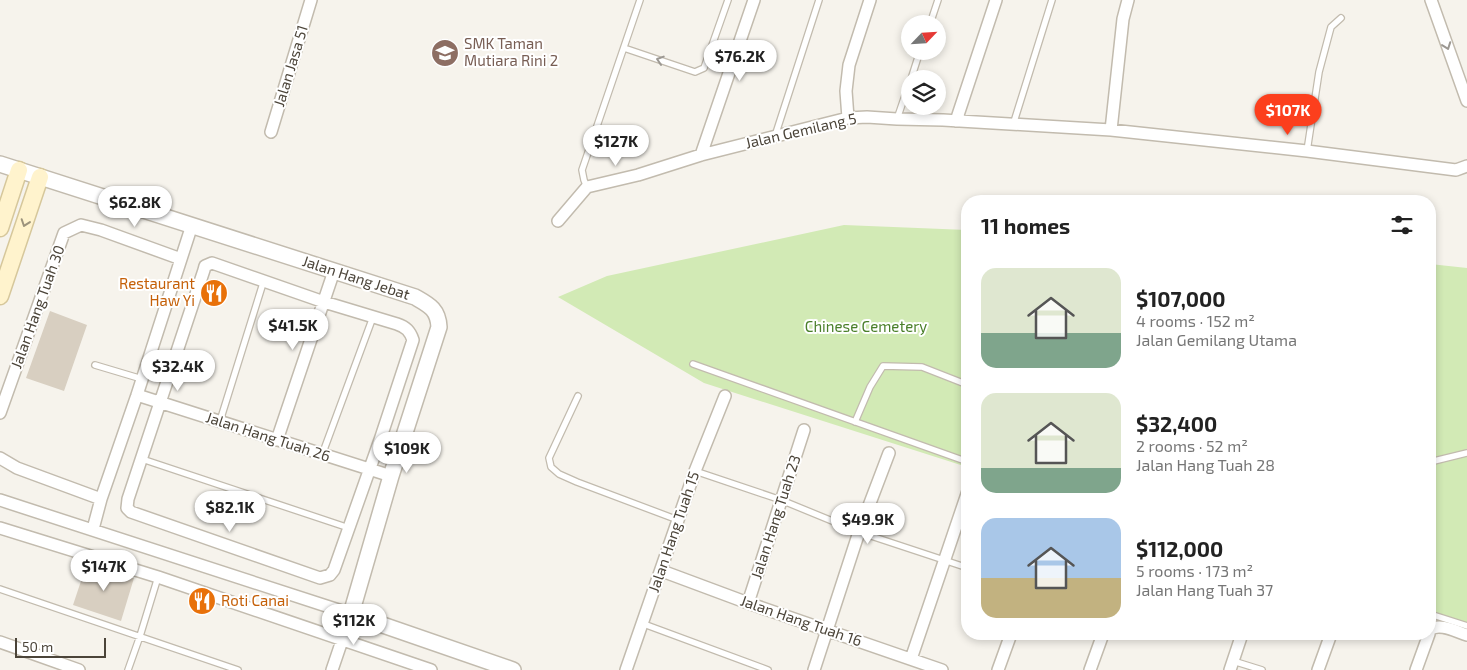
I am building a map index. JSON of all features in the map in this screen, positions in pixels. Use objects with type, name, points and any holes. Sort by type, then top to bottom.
[{"type":"main road","points":[[0,228],[19,170]]},
{"type":"main road","points":[[0,296],[3,279],[40,177]]},
{"type":"street","name":"Jalan Jasa 51","points":[[271,132],[311,0]]},
{"type":"street","points":[[701,155],[754,0]]},
{"type":"street","points":[[848,118],[846,91],[849,66],[870,0]]},
{"type":"street","points":[[956,120],[996,0]]},
{"type":"street","points":[[1111,130],[1123,19],[1128,0]]},
{"type":"street","points":[[1431,0],[1467,101]]},
{"type":"street","name":"Jalan Gemilang 5","points":[[587,187],[638,175],[701,155],[848,118],[867,116],[1111,130],[1456,170],[1467,166]]},
{"type":"street","name":"Jalan Hang Jebat","points":[[0,164],[415,297],[431,306],[439,316],[439,327],[391,476],[351,614]]},
{"type":"street","points":[[558,221],[587,187]]},
{"type":"street","name":"Jalan Hang Tuah 30","points":[[0,413],[64,233],[81,225],[101,230],[181,259]]},
{"type":"street","points":[[93,529],[101,499],[192,225]]},
{"type":"street","points":[[212,263],[264,280],[324,302],[405,327],[411,333],[414,340],[334,570],[330,575],[320,578],[131,512],[127,508],[128,499],[205,266],[212,263]]},
{"type":"street","points":[[277,440],[334,271]]},
{"type":"street","name":"Jalan Hang Tuah 26","points":[[137,395],[391,476]]},
{"type":"street","name":"Jalan Hang Tuah 15","points":[[626,670],[662,571],[695,471],[724,396]]},
{"type":"street","name":"Jalan Hang Tuah 23","points":[[748,603],[804,430]]},
{"type":"street","points":[[814,670],[859,532],[890,453]]},
{"type":"street","points":[[0,458],[17,468],[101,499]]},
{"type":"street","points":[[0,500],[351,614],[513,670]]},
{"type":"street","points":[[911,659],[961,511]]},
{"type":"street","points":[[0,528],[158,577],[431,670]]},
{"type":"street","name":"Jalan Hang Tuah 16","points":[[662,571],[748,603],[942,670]]},
{"type":"street","points":[[332,670],[351,614]]},
{"type":"street","points":[[1436,627],[1438,626],[1467,635]]},
{"type":"street","points":[[998,670],[1008,640]]},
{"type":"street","points":[[1090,670],[1101,640]]},
{"type":"street","points":[[1232,665],[1240,640]]},
{"type":"street","points":[[1318,670],[1329,640]]},
{"type":"street","points":[[1416,670],[1427,640]]},
{"type":"street","points":[[0,642],[79,670]]},
{"type":"lane","points":[[587,187],[582,170],[640,0]]},
{"type":"lane","points":[[624,48],[695,72],[704,68],[728,0]]},
{"type":"lane","points":[[775,137],[819,0]]},
{"type":"lane","points":[[933,15],[938,0]]},
{"type":"lane","points":[[1013,124],[1052,0]]},
{"type":"lane","points":[[1307,152],[1319,72],[1332,27],[1341,18]]},
{"type":"lane","points":[[897,119],[901,107]]},
{"type":"lane","points":[[220,422],[264,280]]},
{"type":"lane","points":[[322,455],[373,317]]},
{"type":"lane","points":[[693,364],[961,460]]},
{"type":"lane","points":[[95,365],[142,378]]},
{"type":"lane","points":[[855,422],[870,387],[883,366],[922,367],[961,382]]},
{"type":"lane","points":[[578,396],[549,458],[551,467],[559,474],[577,482],[678,520]]},
{"type":"lane","points":[[1436,461],[1467,453]]},
{"type":"lane","points":[[142,459],[349,528]]},
{"type":"lane","points":[[695,471],[781,500],[859,532],[961,566]]},
{"type":"lane","points":[[128,670],[158,577]]},
{"type":"lane","points":[[0,589],[238,670]]},
{"type":"lane","points":[[1436,616],[1467,626]]},
{"type":"lane","points":[[642,623],[768,670]]},
{"type":"lane","points":[[1232,665],[1262,670]]},
{"type":"green space","name":"Chinese Cemetery","points":[[844,225],[961,230],[961,465],[704,383],[558,297],[607,276]]},
{"type":"green space","points":[[1436,265],[1467,268],[1467,627],[1436,617]]},
{"type":"building","points":[[50,311],[87,325],[64,391],[26,378]]},
{"type":"building","points":[[87,563],[134,578],[121,621],[73,605]]},
{"type":"place","name":"SMK Taman Mutiara Rini 2","points":[[445,53]]},
{"type":"place","name":"Restaurant Haw Yi","points":[[214,293]]},
{"type":"place","name":"Roti Canai","points":[[202,601]]}]
